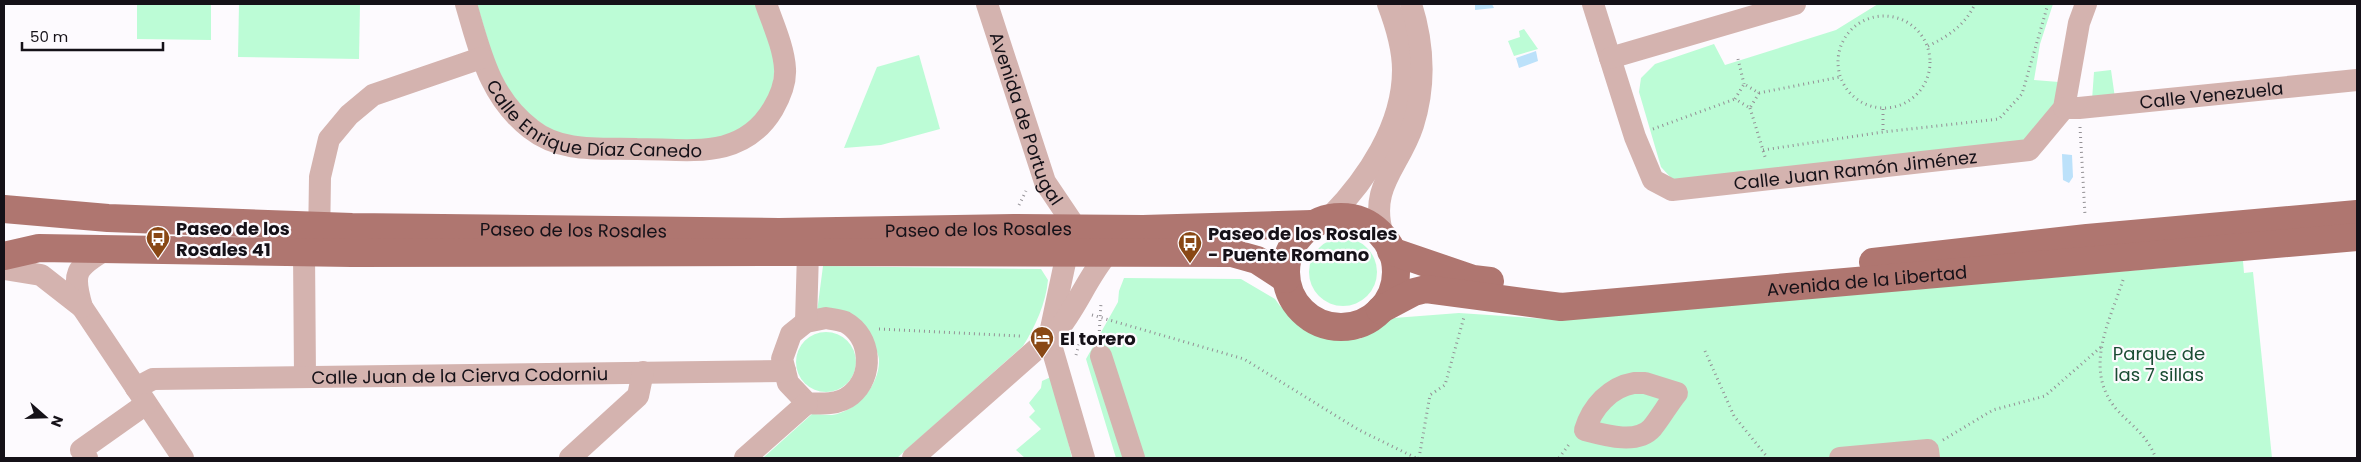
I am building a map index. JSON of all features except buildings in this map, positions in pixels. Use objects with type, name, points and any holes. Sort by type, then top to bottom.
[{"type":"main road","name":"Paseo de los Rosales","points":[[4,209],[108,218],[314,243],[808,252],[1072,241],[1143,229],[1321,221]]},
{"type":"main road","points":[[1354,218],[1368,224],[1387,244],[1395,282],[1391,294],[1380,310],[1366,320],[1348,326],[1328,326],[1311,318],[1291,295],[1286,279],[1286,261],[1290,249],[1301,233],[1321,221],[1354,218]]},
{"type":"main road","name":"Avenida de la Libertad","points":[[1387,244],[1473,279],[1559,289],[1602,290],[1658,286],[2087,238],[2356,218]]},
{"type":"main road","name":"Avenida de la Libertad","points":[[1380,310],[1414,292],[1426,290],[1561,307],[2356,218]]},
{"type":"main road","name":"Paseo de los Rosales","points":[[4,256],[39,248],[105,250],[779,232],[1072,241],[1108,253],[1232,253],[1257,260],[1286,279]]},
{"type":"street","points":[[466,4],[481,58]]},
{"type":"street","name":"Calle Enrique Díaz Canedo","points":[[305,377],[320,178],[329,139],[349,115],[373,95],[481,58],[493,86],[503,101],[530,129],[544,139],[576,148],[697,150],[727,147],[750,136],[760,127],[779,100],[784,84],[785,69],[782,54],[766,4]]},
{"type":"street","name":"Avenida de Portugal","points":[[986,4],[1045,182],[1072,241]]},
{"type":"street","points":[[1321,221],[1350,197],[1377,156],[1393,121],[1399,101],[1402,62],[1399,37],[1388,4]]},
{"type":"street","points":[[1387,244],[1378,218],[1378,203],[1381,190],[1412,127],[1421,87],[1421,48],[1410,4]]},
{"type":"street","name":"Calle Juan Ramón Jiménez","points":[[1593,4],[1635,137],[1653,180],[1672,190],[2029,150],[2072,108],[2079,23],[2086,4]]},
{"type":"street","points":[[1610,58],[1795,4]]},
{"type":"street","name":"Calle Venezuela","points":[[2072,108],[2357,80]]},
{"type":"street","points":[[1072,241],[1049,338],[1084,458]]},
{"type":"street","points":[[105,250],[84,263],[75,283],[82,307],[183,458]]},
{"type":"street","points":[[806,322],[808,252]]},
{"type":"street","points":[[913,458],[1049,338],[1074,309],[1099,264],[1108,253]]},
{"type":"street","points":[[4,269],[41,275],[82,307]]},
{"type":"street","points":[[826,318],[845,322],[860,336],[868,357],[864,381],[851,396],[828,404],[807,403],[788,383],[782,359],[792,334],[806,322],[826,318]]},
{"type":"street","points":[[1101,356],[1134,458]]},
{"type":"street","name":"Calle Juan de la Cierva Codorniu","points":[[84,454],[141,396],[153,379],[785,371]]},
{"type":"street","points":[[570,458],[638,396],[643,372]]},
{"type":"street","points":[[745,458],[807,403]]},
{"type":"street","points":[[1840,458],[1929,454]]},
{"type":"path","points":[[1928,46],[1957,29],[1964,22],[1975,4]]},
{"type":"path","points":[[1762,150],[1883,132],[1999,119],[2022,94],[2048,4]]},
{"type":"path","points":[[1882,16],[1899,18],[1916,28],[1928,46],[1931,65],[1927,80],[1918,94],[1902,105],[1882,109],[1868,106],[1852,96],[1840,77],[1838,67],[1840,49],[1848,33],[1862,22],[1882,16]]},
{"type":"path","points":[[1650,130],[1735,99],[1744,84],[1738,58]]},
{"type":"path","points":[[1744,84],[1759,93],[1840,77]]},
{"type":"path","points":[[1750,108],[1759,93]]},
{"type":"path","points":[[1735,99],[1750,108],[1767,165]]},
{"type":"path","points":[[2072,108],[2087,238]]},
{"type":"path","points":[[1882,109],[1883,132]]},
{"type":"path","points":[[1017,209],[1027,187]]},
{"type":"path","points":[[2125,274],[2098,363],[2109,399],[2118,411],[2144,435],[2156,458]]},
{"type":"path","points":[[1099,317],[1244,359],[1360,430],[1417,458],[1430,395],[1444,385],[1470,295]]},
{"type":"path","points":[[1086,323],[1090,314]]},
{"type":"path","points":[[873,328],[1049,338]]},
{"type":"path","points":[[1075,356],[1083,331]]},
{"type":"path","points":[[1929,454],[1964,426],[1993,410],[2045,396],[2102,346]]},
{"type":"path","points":[[1705,351],[1734,416],[1768,458]]},
{"type":"green space","points":[[137,4],[211,4],[211,40],[137,39]]},
{"type":"green space","points":[[239,4],[360,4],[359,59],[238,57]]},
{"type":"green space","points":[[477,4],[757,4],[775,60],[773,87],[759,114],[736,132],[710,140],[586,140],[557,134],[521,110],[496,68]]},
{"type":"green space","points":[[1878,4],[2053,4],[2040,44],[2034,80],[2059,82],[2054,108],[2023,143],[1673,180],[1661,167],[1639,92],[1641,78],[1655,64],[1714,44],[1725,65],[1836,30]]},
{"type":"green space","points":[[1524,29],[1538,49],[1514,56],[1508,41],[1520,37],[1519,31]]},
{"type":"green space","points":[[919,55],[940,129],[881,145],[844,148],[877,67]]},
{"type":"green space","points":[[2111,70],[2115,98],[2092,100],[2094,72]]},
{"type":"green space","points":[[1336,238],[1350,238],[1362,243],[1372,253],[1377,265],[1377,279],[1372,291],[1362,301],[1350,306],[1336,306],[1324,301],[1314,291],[1309,279],[1309,265],[1314,253],[1324,243]]},
{"type":"green space","name":"Parque de las 7 sillas","points":[[2243,261],[2244,273],[2253,272],[2272,458],[1116,458],[1086,359],[1118,302],[1119,291],[1124,278],[1241,279],[1275,299],[1280,306],[1347,339],[1360,339],[1394,318],[1459,313],[1561,320]]},
{"type":"green space","points":[[823,266],[1041,269],[1048,280],[1039,314],[1023,346],[897,458],[763,458],[812,414],[832,415],[850,409],[865,396],[875,379],[879,357],[875,345],[817,312]]},
{"type":"green space","points":[[826,332],[842,337],[847,341],[851,346],[856,362],[851,378],[847,383],[842,387],[826,392],[810,387],[805,383],[801,378],[796,362],[801,346],[805,341],[810,337]]},
{"type":"green space","points":[[1053,376],[1072,458],[1025,458],[1016,450],[1041,429],[1029,417],[1035,411],[1029,403],[1041,388],[1042,381]]},
{"type":"water","points":[[1475,4],[1492,4],[1494,8],[1475,10]]},
{"type":"water","points":[[1536,51],[1538,61],[1519,68],[1516,58]]},
{"type":"water","points":[[2062,154],[2072,155],[2073,177],[2069,183],[2063,180]]},
{"type":"place","name":"Paseo de los Rosales 41","points":[[158,259]]},
{"type":"place","name":"Paseo de los Rosales - Puente Romano","points":[[1190,264]]},
{"type":"place","name":"El torero","points":[[1042,359]]}]
